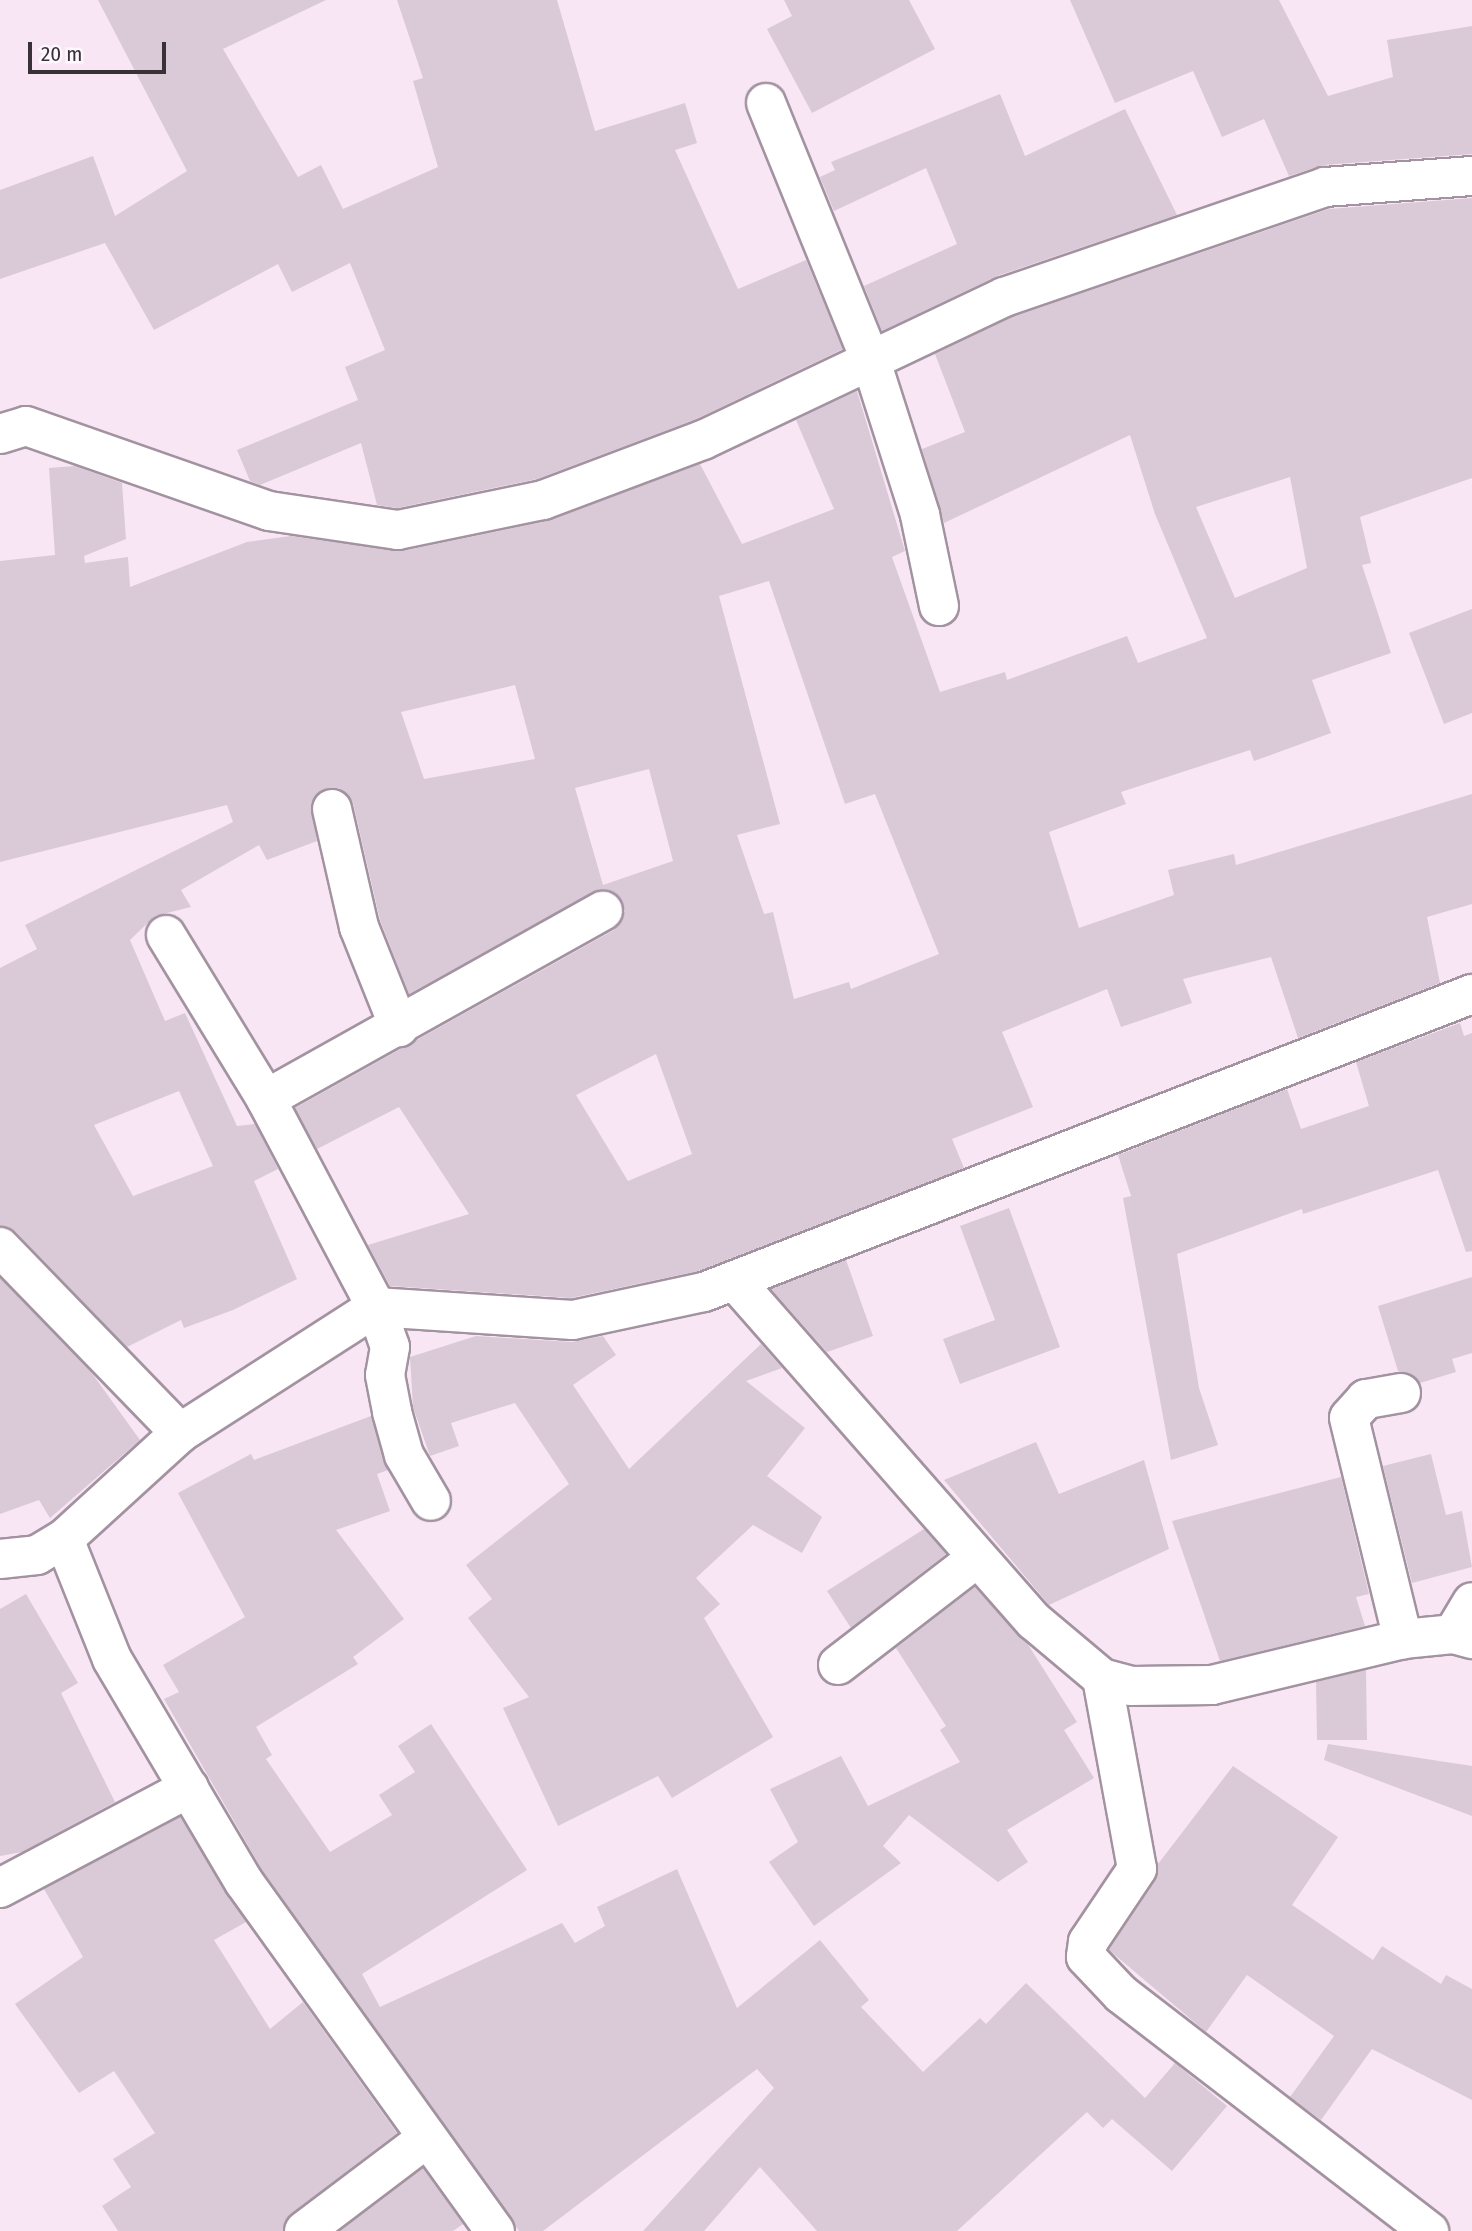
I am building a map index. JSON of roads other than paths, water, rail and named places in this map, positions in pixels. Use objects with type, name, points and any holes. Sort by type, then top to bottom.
[{"type":"street","points":[[766,103],[870,361],[920,515],[939,606]]},
{"type":"street","points":[[0,434],[26,426],[269,511],[398,530],[543,500],[703,440],[1004,298],[1325,187],[1472,176]]},
{"type":"street","points":[[332,809],[359,928],[399,1027]]},
{"type":"street","points":[[266,1099],[603,911]]},
{"type":"street","points":[[166,935],[266,1099],[376,1307],[390,1347],[385,1375],[401,1444],[431,1501]]},
{"type":"street","points":[[0,1559],[37,1555],[64,1539],[180,1433],[376,1307],[573,1320],[734,1281],[1472,994]]},
{"type":"street","points":[[0,1247],[180,1433]]},
{"type":"street","points":[[734,1281],[977,1558],[1070,1656],[1102,1678],[1131,1686],[1212,1685],[1466,1625]]},
{"type":"street","points":[[1401,1393],[1366,1399],[1349,1418],[1403,1639]]},
{"type":"street","points":[[64,1539],[112,1658],[244,1882],[495,2231]]},
{"type":"street","points":[[838,1665],[977,1558]]},
{"type":"street","points":[[1102,1678],[1137,1869],[1088,1942],[1086,1957],[1121,1994],[1429,2231]]},
{"type":"street","points":[[0,1888],[189,1788]]},
{"type":"street","points":[[304,2231],[427,2138]]}]
